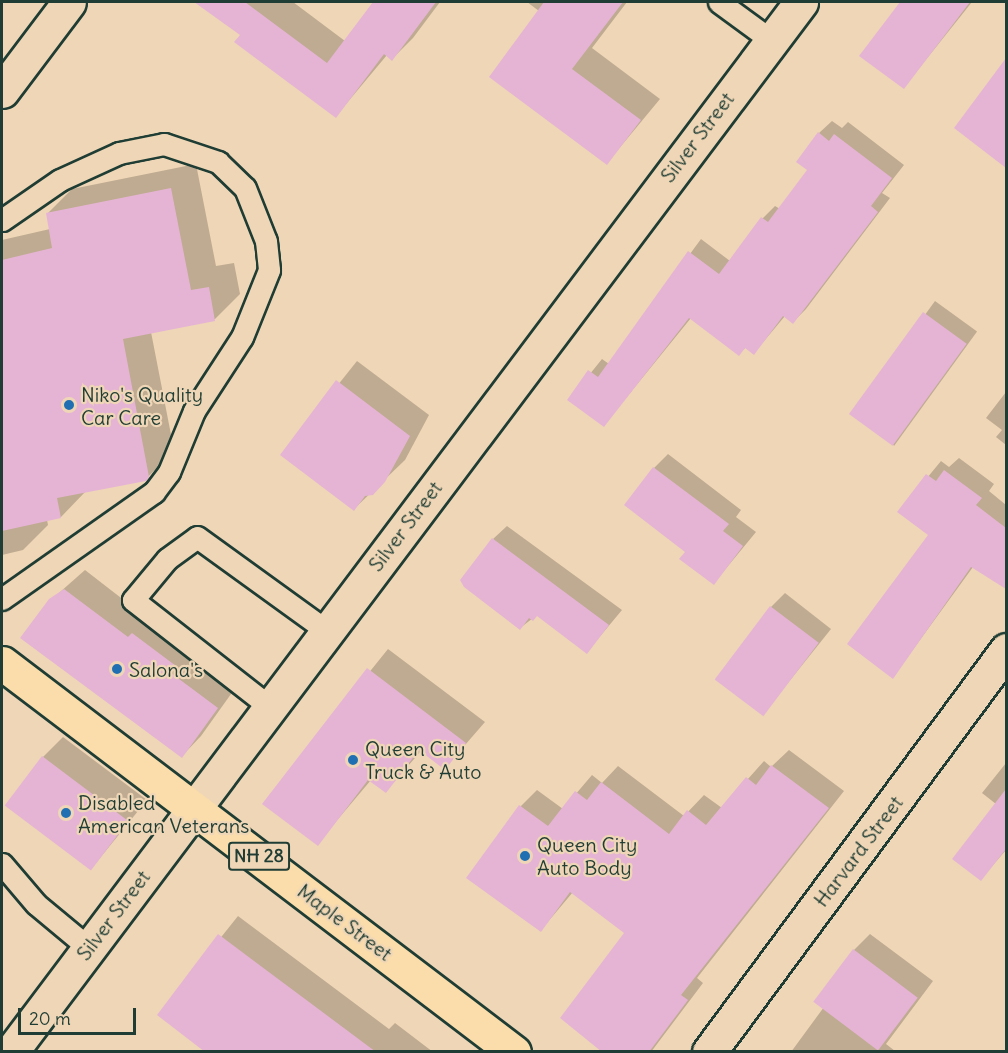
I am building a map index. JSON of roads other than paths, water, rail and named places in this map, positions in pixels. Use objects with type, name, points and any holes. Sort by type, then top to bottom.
[{"type":"main road","name":"Maple Street","points":[[2,663],[514,1052]]},
{"type":"street","points":[[2,91],[69,2]]},
{"type":"street","name":"Silver Street","points":[[11,1052],[801,2]]},
{"type":"street","name":"Harvard Street","points":[[709,1052],[1006,650]]},
{"type":"lane","points":[[719,2],[771,40]]},
{"type":"lane","points":[[2,220],[60,180],[119,153],[164,144],[218,162],[245,188],[267,241],[269,270],[242,337],[194,411],[169,472],[154,492],[2,598]]},
{"type":"lane","points":[[270,707],[133,600],[167,559],[197,537],[327,631]]},
{"type":"lane","points":[[2,864],[36,904],[89,948]]},
{"type":"place","name":"Niko's Quality Car Care","points":[[69,405]]},
{"type":"place","name":"Salona's","points":[[117,669]]},
{"type":"place","name":"Queen City Truck & Auto","points":[[353,760]]},
{"type":"place","name":"Disabled American Veterans","points":[[66,813]]},
{"type":"place","name":"Queen City Auto Body","points":[[525,856]]}]
